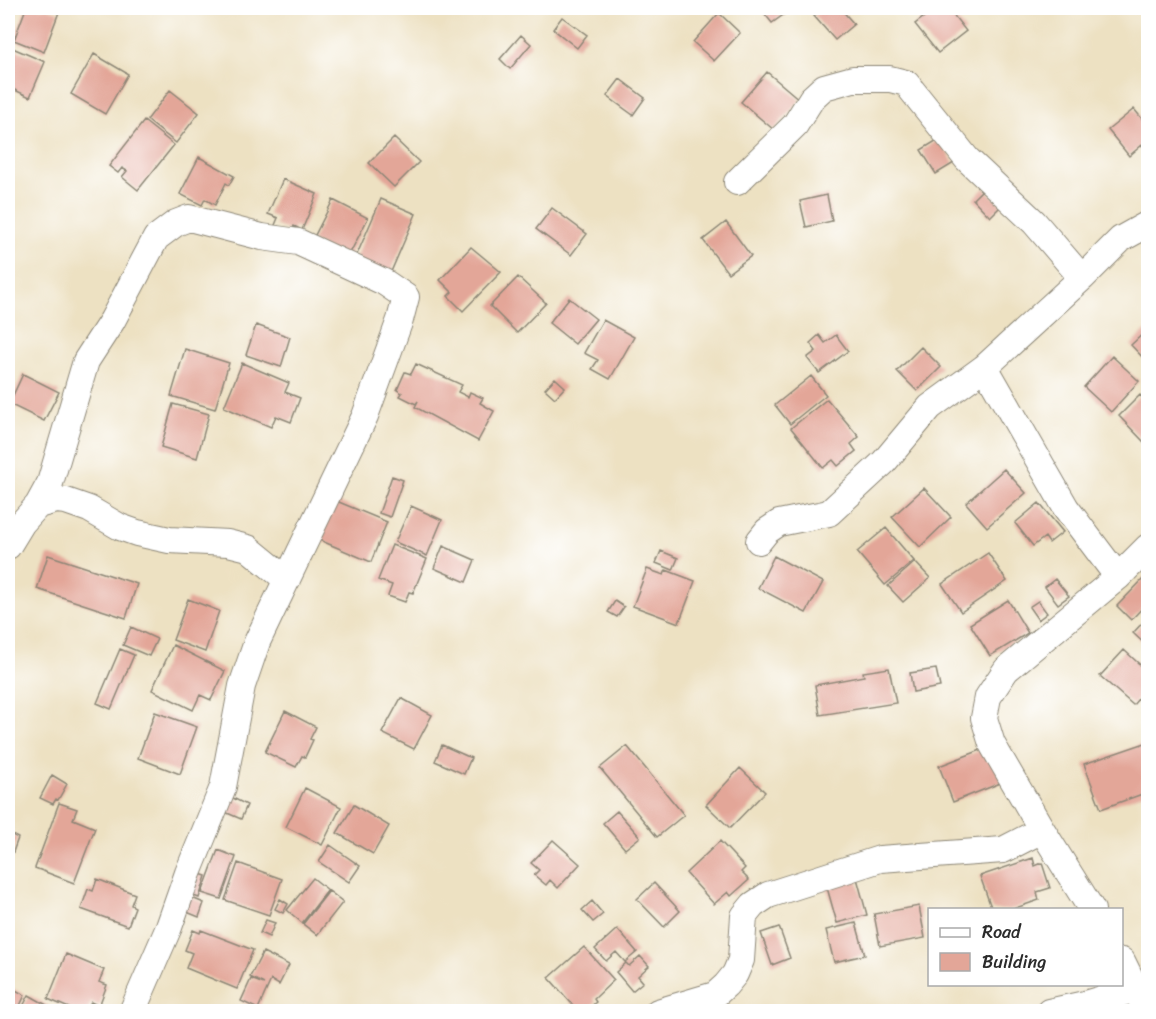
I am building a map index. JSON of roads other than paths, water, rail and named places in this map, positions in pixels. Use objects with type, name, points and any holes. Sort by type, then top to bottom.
[{"type":"street","points":[[737,182],[795,125],[812,98],[824,87],[853,79],[890,80],[906,84],[967,159],[1034,222],[1082,278]]},
{"type":"street","points":[[8,546],[22,523],[38,505],[50,483],[86,361],[112,321],[156,238],[176,223],[189,218],[262,237],[298,242],[384,282],[406,297],[400,320],[365,416],[257,642],[242,686],[223,787],[169,927],[132,1011]]},
{"type":"street","points":[[759,542],[767,531],[778,523],[829,513],[884,462],[930,408],[985,367],[1121,239],[1149,224]]},
{"type":"street","points":[[985,367],[1066,508],[1118,578]]},
{"type":"street","points":[[55,465],[89,509]]},
{"type":"street","points":[[38,505],[57,500],[89,509],[137,534],[169,540],[228,543],[248,548],[286,580]]},
{"type":"street","points":[[1091,908],[1042,830],[992,744],[984,718],[988,697],[1006,670],[1118,578],[1149,547]]},
{"type":"street","points":[[658,1011],[715,995],[726,985],[735,974],[741,960],[744,916],[753,905],[768,896],[880,859],[1003,850],[1042,830]]},
{"type":"street","points":[[1049,1011],[1085,1004],[1142,1000],[1123,963]]}]
